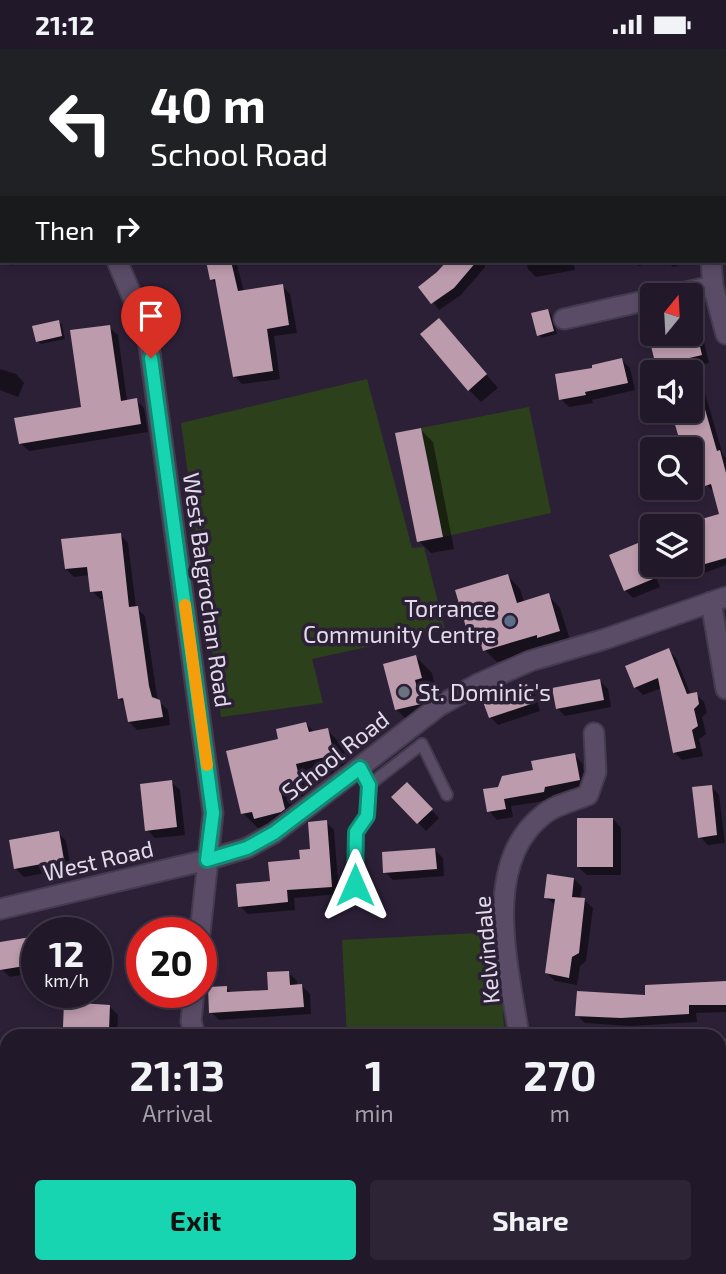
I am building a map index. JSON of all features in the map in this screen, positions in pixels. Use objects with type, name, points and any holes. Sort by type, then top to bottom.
[{"type":"street","name":"West Balgrochan Road","points":[[118,263],[147,331],[213,813],[202,917]]},
{"type":"street","points":[[710,263],[713,286],[726,334]]},
{"type":"street","points":[[704,288],[713,286]]},
{"type":"street","points":[[564,319],[640,302]]},
{"type":"street","name":"School Road","points":[[207,860],[247,848],[274,833],[439,706],[478,684],[530,661],[719,600]]},
{"type":"street","points":[[719,600],[726,689]]},
{"type":"street","name":"Kelvindale","points":[[518,1029],[506,939],[503,887],[516,846],[544,814],[588,795],[596,772],[594,733]]},
{"type":"street","name":"West Road","points":[[0,909],[207,860]]},
{"type":"street","points":[[192,1008],[193,1029]]},
{"type":"lane","points":[[369,785],[422,744],[447,795]]},
{"type":"lane","points":[[355,885],[356,832],[367,816],[369,785],[360,768]]},
{"type":"green space","points":[[367,379],[412,548],[424,547],[445,630],[312,659],[323,703],[221,717],[181,423]]},
{"type":"green space","points":[[529,407],[551,513],[443,537],[421,428]]},
{"type":"green space","points":[[498,932],[504,1028],[347,1029],[342,940]]},
{"type":"building","points":[[206,263],[231,263],[238,291],[283,284],[289,325],[267,329],[273,371],[233,377],[215,279],[210,280]]},
{"type":"building","points":[[445,263],[475,263],[454,288],[431,304],[418,287]]},
{"type":"building","points":[[548,309],[554,331],[537,336],[531,313]]},
{"type":"building","points":[[439,318],[487,374],[468,391],[420,334]]},
{"type":"building","points":[[59,320],[62,336],[36,342],[32,326]]},
{"type":"building","points":[[110,325],[121,401],[137,398],[141,424],[19,444],[14,418],[81,407],[70,330]]},
{"type":"building","points":[[651,347],[700,347],[702,355],[681,360],[654,360]]},
{"type":"building","points":[[622,358],[628,383],[559,400],[555,374],[592,368],[592,365]]},
{"type":"building","points":[[703,402],[726,473],[726,558],[703,565],[703,519],[719,514],[711,484],[705,486],[703,478],[703,437],[679,437],[675,423],[703,423]]},
{"type":"building","points":[[421,428],[443,537],[417,542],[395,433]]},
{"type":"building","points":[[121,533],[129,607],[138,606],[149,686],[152,697],[160,700],[163,717],[128,722],[123,698],[118,699],[102,591],[90,592],[87,567],[65,569],[61,539]]},
{"type":"building","points":[[638,543],[640,577],[653,579],[624,591],[609,555]]},
{"type":"building","name":"Torrance Community Centre","points":[[508,574],[517,603],[549,593],[560,631],[483,651],[477,631],[468,634],[455,590]]},
{"type":"building","points":[[669,648],[687,694],[697,692],[699,704],[694,709],[698,726],[692,730],[696,748],[673,753],[658,678],[634,688],[625,666]]},
{"type":"building","name":"St. Dominic's","points":[[416,655],[422,678],[415,680],[421,704],[395,710],[383,664]]},
{"type":"building","points":[[600,679],[604,700],[556,709],[552,688]]},
{"type":"building","points":[[527,684],[534,703],[489,718],[482,699]]},
{"type":"building","points":[[306,722],[309,732],[328,728],[334,755],[296,764],[302,788],[281,793],[285,809],[281,812],[254,819],[252,812],[241,814],[226,751],[278,739],[276,729]]},
{"type":"building","points":[[575,753],[580,780],[545,787],[544,792],[504,799],[506,809],[487,812],[483,789],[498,787],[502,776],[533,770],[531,761]]},
{"type":"building","points":[[172,780],[177,827],[145,831],[140,784]]},
{"type":"building","points":[[407,782],[433,809],[417,824],[391,797]]},
{"type":"building","points":[[712,785],[717,835],[698,838],[692,787]]},
{"type":"building","points":[[577,818],[613,818],[613,867],[577,867]]},
{"type":"building","points":[[327,820],[332,887],[287,890],[288,902],[238,907],[236,884],[270,881],[268,862],[300,859],[299,850],[310,849],[308,822]]},
{"type":"building","points":[[59,831],[64,860],[14,869],[9,840]]},
{"type":"building","points":[[435,848],[437,869],[383,873],[382,852]]},
{"type":"building","points":[[547,874],[574,878],[572,897],[585,898],[579,953],[572,957],[569,978],[545,973],[555,899],[544,898]]},
{"type":"building","points":[[21,939],[21,967],[0,970],[0,942]]},
{"type":"building","points":[[289,971],[290,985],[302,984],[304,1007],[209,1013],[209,1008],[217,1008],[217,987],[227,986],[227,992],[268,990],[267,972]]},
{"type":"building","points":[[726,981],[726,1005],[689,1005],[689,1014],[621,1018],[575,1016],[577,991],[645,995],[645,985]]},
{"type":"building","points":[[64,1008],[110,1008],[109,1029],[63,1027]]},
{"type":"slow traffic","points":[[185,605],[207,765]]},
{"type":"place","name":"Torrance Community Centre","points":[[510,621]]},
{"type":"place","name":"St. Dominic's","points":[[404,692]]},
{"type":"route","points":[[151,358],[213,813],[207,860],[247,848],[274,833],[360,768],[369,785],[367,816],[356,832],[355,885]]}]
